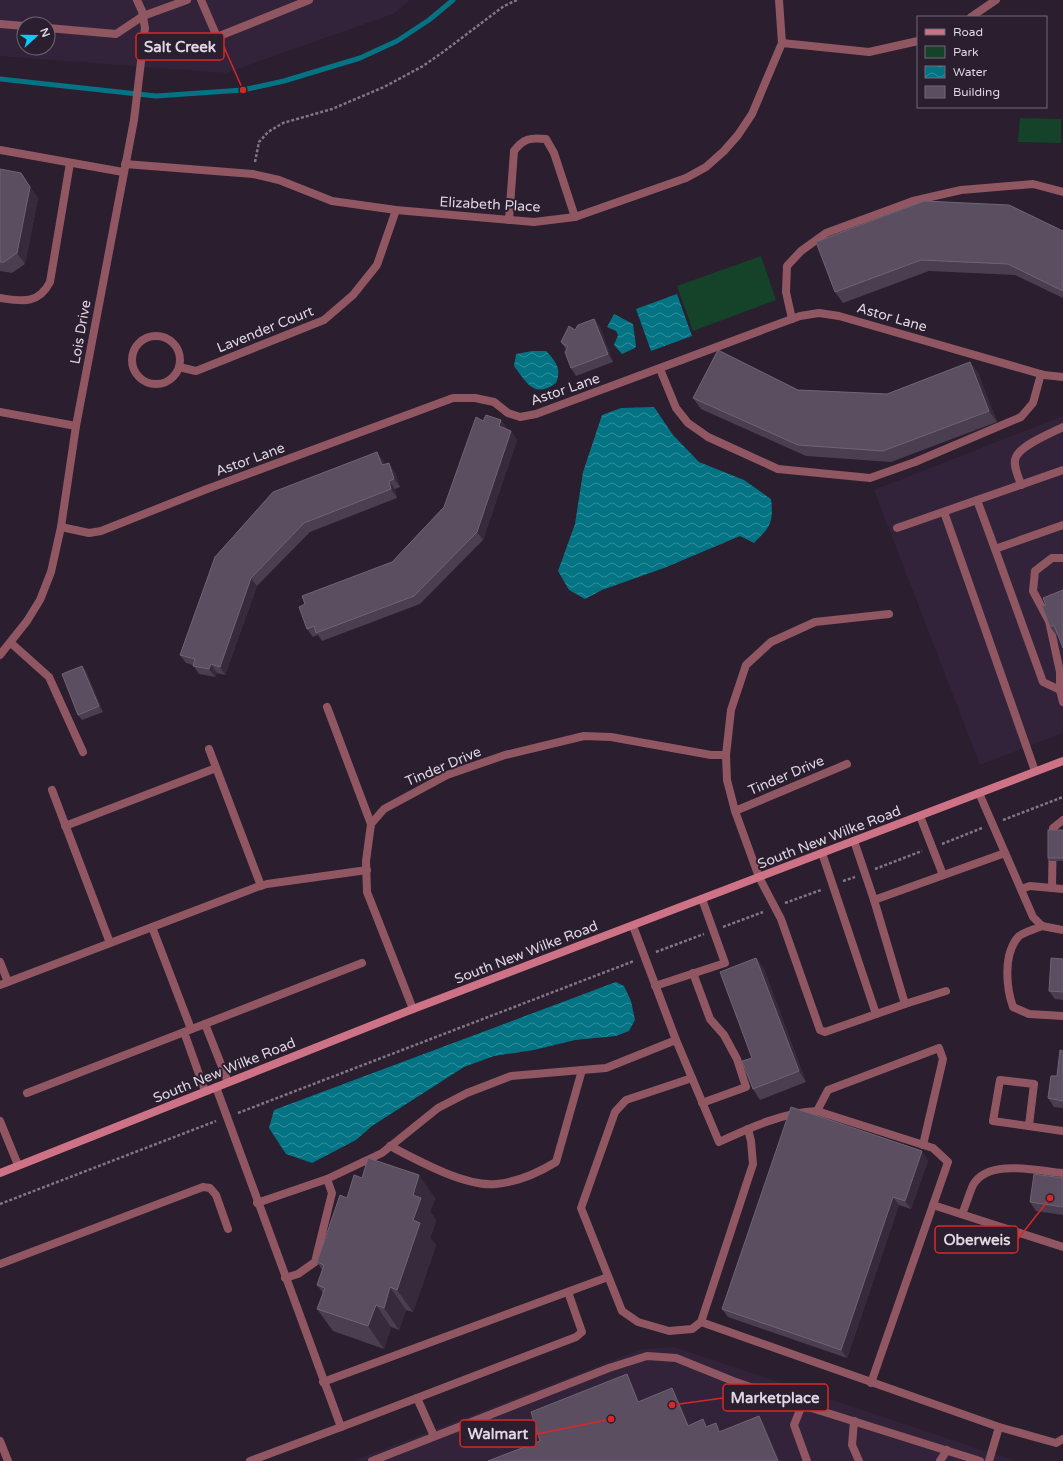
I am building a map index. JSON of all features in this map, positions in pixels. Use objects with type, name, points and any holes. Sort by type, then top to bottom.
[{"type":"main road","name":"South New Wilke Road","points":[[0,1173],[413,1009],[1063,761]]},
{"type":"street","name":"Lois Drive","points":[[0,655],[11,643],[40,600],[51,572],[61,527],[76,426],[134,120],[145,28],[143,16],[137,0]]},
{"type":"street","points":[[56,29],[116,34],[143,16],[188,0]]},
{"type":"street","points":[[201,0],[216,37],[309,0]]},
{"type":"street","name":"Elizabeth Place","points":[[0,150],[70,163],[124,168],[253,174],[279,180],[332,201],[396,210],[534,222],[575,217],[686,178],[706,167],[724,151],[738,135],[752,114],[782,43],[779,0]]},
{"type":"street","points":[[972,16],[996,0]]},
{"type":"street","points":[[0,24],[16,25]]},
{"type":"street","points":[[782,43],[869,52],[917,41]]},
{"type":"street","points":[[509,220],[514,151],[526,139],[534,137],[546,139],[554,153],[575,217]]},
{"type":"street","points":[[0,298],[25,301],[37,297],[45,291],[50,282],[70,163]]},
{"type":"street","points":[[792,319],[786,292],[787,266],[801,251],[826,233],[913,201],[961,190],[1033,184],[1063,192]]},
{"type":"street","name":"Lavender Court","points":[[179,367],[196,370],[324,320],[353,296],[377,265],[396,210]]},
{"type":"street","name":"Astor Lane","points":[[61,527],[89,533],[101,531],[207,488],[453,398],[475,398],[494,402],[508,413],[520,417],[547,410],[792,319],[819,313],[839,316],[1041,374],[1063,377]]},
{"type":"street","points":[[150,336],[159,336],[174,343],[180,359],[179,367],[171,380],[164,383],[149,383],[142,380],[133,368],[133,353],[136,346],[142,340],[150,336]]},
{"type":"street","points":[[660,368],[676,408],[688,423],[708,437],[778,469],[870,478],[915,462],[1021,417],[1032,403],[1041,374]]},
{"type":"street","points":[[0,412],[76,426]]},
{"type":"street","points":[[1021,484],[1016,469],[1015,458],[1021,450],[1063,427]]},
{"type":"street","points":[[897,528],[1063,470]]},
{"type":"street","points":[[977,500],[1044,682],[1061,690]]},
{"type":"street","points":[[944,512],[1036,771]]},
{"type":"street","points":[[995,549],[1063,525]]},
{"type":"street","points":[[1063,558],[1052,558],[1035,571],[1033,591],[1049,621],[1060,672],[1063,702]]},
{"type":"street","points":[[889,614],[815,622],[771,642],[746,665],[731,710],[726,755],[727,780],[735,811],[759,877],[781,919],[820,1030],[825,1032],[946,991]]},
{"type":"street","points":[[11,643],[49,677],[83,752]]},
{"type":"street","points":[[327,706],[371,824],[367,870],[368,892],[413,1009]]},
{"type":"street","name":"Tinder Drive","points":[[371,824],[384,809],[447,775],[505,754],[584,736],[610,737],[712,755],[726,755]]},
{"type":"street","points":[[209,749],[261,886]]},
{"type":"street","name":"Tinder Drive","points":[[735,811],[847,764]]},
{"type":"street","points":[[65,826],[216,768]]},
{"type":"street","points":[[52,790],[110,943]]},
{"type":"street","points":[[979,793],[1033,917],[1042,926],[1063,930]]},
{"type":"street","points":[[920,816],[943,875]]},
{"type":"street","points":[[1052,888],[1054,828],[1063,820]]},
{"type":"street","points":[[854,841],[906,1004]]},
{"type":"street","points":[[822,853],[876,1014]]},
{"type":"street","points":[[874,900],[1005,853]]},
{"type":"street","points":[[0,962],[4,983],[261,886],[367,870]]},
{"type":"street","points":[[1021,889],[1030,886],[1063,889]]},
{"type":"street","points":[[655,986],[725,962],[702,899]]},
{"type":"street","points":[[633,926],[676,1040],[718,1142],[748,1129],[803,1111],[817,1111],[933,1148],[948,1162],[871,1382]]},
{"type":"street","points":[[1042,926],[1020,936],[1008,955],[1008,994],[1013,1007],[1029,1014],[1063,1016]]},
{"type":"street","points":[[152,927],[187,1030],[205,1091]]},
{"type":"street","points":[[27,1093],[362,963]]},
{"type":"street","points":[[693,973],[710,1019],[724,1035],[737,1058],[746,1087],[702,1103]]},
{"type":"street","points":[[205,1024],[228,1082]]},
{"type":"street","points":[[257,1203],[327,1179],[382,1153],[438,1108],[467,1093],[511,1076],[606,1068],[676,1040]]},
{"type":"street","points":[[817,1111],[828,1090],[939,1048],[943,1058],[923,1145]]},
{"type":"street","points":[[390,1146],[425,1164],[470,1182],[496,1184],[536,1174],[556,1162],[582,1070]]},
{"type":"street","points":[[692,1078],[626,1100],[615,1112],[581,1208],[622,1312],[638,1322],[669,1331],[692,1329],[701,1322],[753,1164],[752,1141],[748,1129]]},
{"type":"street","points":[[1029,1125],[1034,1084],[1000,1080],[993,1120],[1063,1131]]},
{"type":"street","points":[[216,1087],[257,1203],[341,1427]]},
{"type":"street","points":[[0,1121],[18,1166]]},
{"type":"street","points":[[962,1214],[974,1184],[985,1172],[1005,1168],[1063,1173]]},
{"type":"street","points":[[285,1278],[298,1274],[315,1262],[332,1193],[327,1179]]},
{"type":"street","points":[[0,1264],[203,1187],[210,1188],[216,1195],[228,1229]]},
{"type":"street","points":[[933,1205],[1063,1247]]},
{"type":"street","points":[[323,1382],[608,1277]]},
{"type":"street","points":[[250,1461],[576,1337],[582,1332],[568,1292]]},
{"type":"street","points":[[701,1322],[999,1427],[1056,1442],[1063,1439]]},
{"type":"street","points":[[372,1461],[609,1368],[647,1356],[676,1358],[733,1381],[980,1461]]},
{"type":"street","points":[[417,1398],[434,1436]]},
{"type":"street","points":[[802,1404],[794,1425],[807,1461]]},
{"type":"street","points":[[854,1421],[852,1445],[859,1461]]},
{"type":"street","points":[[989,1461],[999,1427]]},
{"type":"street","points":[[0,1441],[8,1461]]},
{"type":"street","points":[[940,1461],[947,1450]]},
{"type":"path","points":[[253,174],[259,142],[268,132],[283,123],[332,109],[384,87],[423,66],[504,6],[517,0]]},
{"type":"path","points":[[0,1204],[626,964]]},
{"type":"shaded area","points":[[0,0],[410,0],[393,14],[226,73],[0,56]]},
{"type":"shaded area","points":[[1063,416],[1063,733],[980,765],[874,490]]},
{"type":"shaded area","points":[[674,1347],[1015,1461],[353,1461],[642,1349]]},
{"type":"green space","points":[[1020,118],[1061,119],[1061,143],[1018,142]]},
{"type":"green space","points":[[761,256],[776,300],[693,331],[677,286]]},
{"type":"water","points":[[677,294],[692,336],[651,351],[636,309]]},
{"type":"water","points":[[614,314],[633,324],[636,346],[635,348],[622,354],[614,345],[618,335],[616,331],[607,327]]},
{"type":"water","points":[[532,351],[546,351],[553,358],[557,366],[558,378],[556,383],[548,388],[536,389],[532,387],[514,366],[516,354]]},
{"type":"water","points":[[654,407],[673,435],[699,462],[744,480],[771,499],[772,514],[770,524],[764,533],[754,543],[740,536],[664,568],[602,590],[585,599],[569,590],[558,571],[575,524],[583,472],[602,415],[621,408]]},
{"type":"water","points":[[616,982],[624,986],[631,1001],[635,1020],[629,1031],[616,1036],[575,1040],[534,1050],[494,1056],[464,1067],[372,1126],[356,1140],[312,1163],[286,1154],[269,1128],[274,1110]]},
{"type":"building","points":[[0,169],[21,173],[30,187],[17,253],[4,262],[0,262]]},
{"type":"building","points":[[924,201],[1009,205],[1063,231],[1063,291],[1008,264],[921,260],[835,292],[816,242]]},
{"type":"building","points":[[594,319],[608,354],[571,368],[565,352],[568,347],[561,342],[569,326],[575,330],[578,325]]},
{"type":"building","points":[[718,350],[798,390],[887,394],[970,362],[989,411],[883,451],[798,445],[693,398]]},
{"type":"building","points":[[486,415],[501,420],[499,426],[511,431],[477,532],[414,596],[316,633],[314,626],[307,629],[299,607],[305,604],[302,596],[392,562],[444,507],[476,417],[483,421]]},
{"type":"building","points":[[377,452],[382,465],[389,463],[394,479],[389,481],[391,489],[304,523],[251,578],[220,667],[211,664],[209,669],[193,666],[195,659],[180,655],[215,557],[273,492]]},
{"type":"building","points":[[1063,590],[1063,648],[1054,625],[1050,627],[1042,606],[1046,605],[1043,598]]},
{"type":"building","points":[[82,666],[99,706],[78,715],[62,674]]},
{"type":"building","points":[[1048,830],[1063,830],[1063,858],[1048,858]]},
{"type":"building","points":[[756,958],[799,1071],[753,1089],[742,1061],[752,1058],[720,972]]},
{"type":"building","points":[[1051,958],[1063,959],[1063,992],[1049,991]]},
{"type":"building","points":[[1060,1050],[1063,1051],[1063,1101],[1048,1098],[1051,1076],[1057,1076]]},
{"type":"building","points":[[791,1107],[922,1151],[905,1201],[893,1197],[841,1350],[722,1309]]},
{"type":"building","points":[[368,1158],[419,1175],[413,1195],[421,1198],[413,1220],[420,1223],[397,1290],[390,1287],[384,1308],[376,1305],[368,1326],[317,1309],[325,1288],[317,1285],[324,1265],[317,1262],[340,1195],[347,1198],[354,1175],[362,1178]]},
{"type":"building","points":[[1034,1174],[1063,1178],[1063,1207],[1030,1202]]},
{"type":"building","points":[[627,1374],[638,1402],[672,1388],[688,1426],[703,1419],[706,1427],[716,1423],[719,1432],[759,1416],[778,1461],[488,1461],[540,1441],[531,1412]]},
{"type":"waterway","points":[[0,79],[156,96],[243,90],[284,81],[360,58],[397,41],[429,20],[453,0]]},
{"type":"place","name":"Salt Creek","points":[[243,90]]},
{"type":"place","name":"Oberweis","points":[[1050,1198]]},
{"type":"place","name":"Marketplace","points":[[672,1405]]},
{"type":"place","name":"Walmart","points":[[611,1419]]}]
